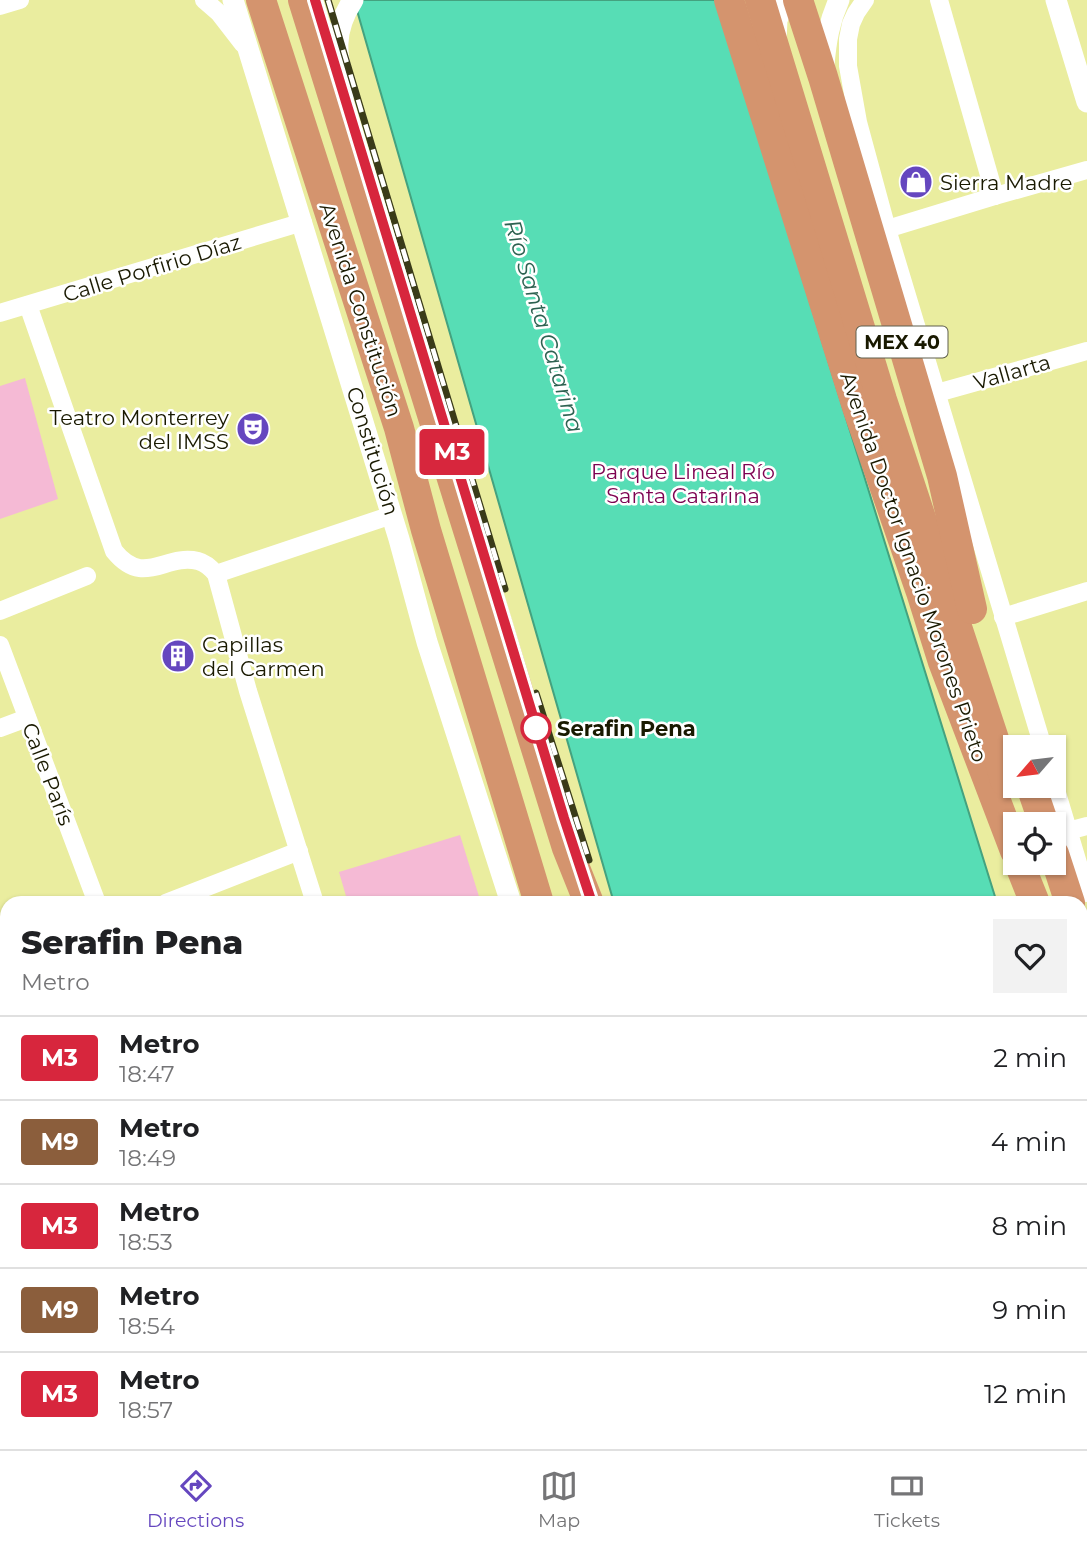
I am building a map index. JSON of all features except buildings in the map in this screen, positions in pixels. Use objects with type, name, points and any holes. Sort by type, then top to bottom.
[{"type":"highway","points":[[256,0],[261,43]]},
{"type":"highway","name":"Avenida Constitución","points":[[261,0],[261,43],[399,428],[426,530],[537,896]]},
{"type":"highway","name":"Avenida Constitución","points":[[303,0],[568,848],[586,896]]},
{"type":"highway","name":"Avenida Doctor Ignacio Morones Prieto","points":[[731,0],[857,407],[943,662],[1003,820]]},
{"type":"highway","name":"MEX 40","points":[[760,0],[882,400],[995,739],[1013,812]]},
{"type":"highway","name":"Avenida Doctor Ignacio Morones Prieto","points":[[779,0],[927,477],[1014,735]]},
{"type":"highway","name":"MEX 40","points":[[798,0],[942,476],[972,609]]},
{"type":"highway","points":[[399,428],[415,532],[442,639],[477,751],[517,896]]},
{"type":"highway","points":[[568,848],[581,896]]},
{"type":"highway","points":[[1024,875],[1032,896]]},
{"type":"highway","points":[[1029,875],[1033,896]]},
{"type":"highway","points":[[1064,875],[1068,896]]},
{"type":"street","points":[[0,6],[20,0]]},
{"type":"street","points":[[204,0],[261,43]]},
{"type":"street","name":"Constitución","points":[[233,0],[261,43],[303,222],[392,515],[427,642],[508,896]]},
{"type":"street","points":[[353,0],[337,33],[339,66],[388,224],[396,262],[400,312]]},
{"type":"street","points":[[731,0],[755,18],[776,54]]},
{"type":"street","points":[[776,54],[777,20],[785,0]]},
{"type":"street","points":[[823,77],[826,37],[839,0]]},
{"type":"street","points":[[865,0],[850,24],[848,39],[848,66],[858,122],[887,229],[1039,735]]},
{"type":"street","points":[[939,0],[995,196]]},
{"type":"street","points":[[1056,0],[1087,102]]},
{"type":"street","points":[[887,229],[1087,170]]},
{"type":"street","name":"Calle Porfirio Díaz","points":[[0,313],[303,222]]},
{"type":"street","points":[[28,305],[114,551],[122,561],[135,567],[147,569],[187,560],[199,561],[216,574],[248,691],[313,896]]},
{"type":"street","name":"Vallarta","points":[[937,393],[1087,351]]},
{"type":"street","points":[[216,574],[392,515]]},
{"type":"street","points":[[0,611],[87,576]]},
{"type":"street","points":[[1003,617],[1087,592]]},
{"type":"street","name":"Calle París","points":[[0,645],[94,896]]},
{"type":"street","points":[[0,729],[27,718]]},
{"type":"street","points":[[1066,832],[1087,825]]},
{"type":"street","points":[[184,896],[299,851]]},
{"type":"street","points":[[1066,855],[1087,892]]},
{"type":"shaded area","points":[[25,378],[58,499],[0,519],[0,386]]},
{"type":"shaded area","points":[[460,835],[479,896],[346,896],[339,872]]},
{"type":"water","name":"Río Santa Catarina","points":[[354,0],[716,0],[995,896],[612,896]]},
{"type":"railway","points":[[315,0],[590,896]]},
{"type":"railway","points":[[328,0],[505,589]]},
{"type":"railway","points":[[536,693],[589,860]]},
{"type":"metro line","name":"M3","points":[[315,0],[590,896]]},
{"type":"place","name":"Sierra Madre","points":[[916,182]]},
{"type":"place","name":"Teatro Monterrey del IMSS","points":[[253,429]]},
{"type":"place","name":"Capillas del Carmen","points":[[178,656]]},
{"type":"place","name":"Serafin Pena","points":[[536,728]]},
{"type":"park label","name":"Parque Lineal Río Santa Catarina","points":[[683,483]]}]
